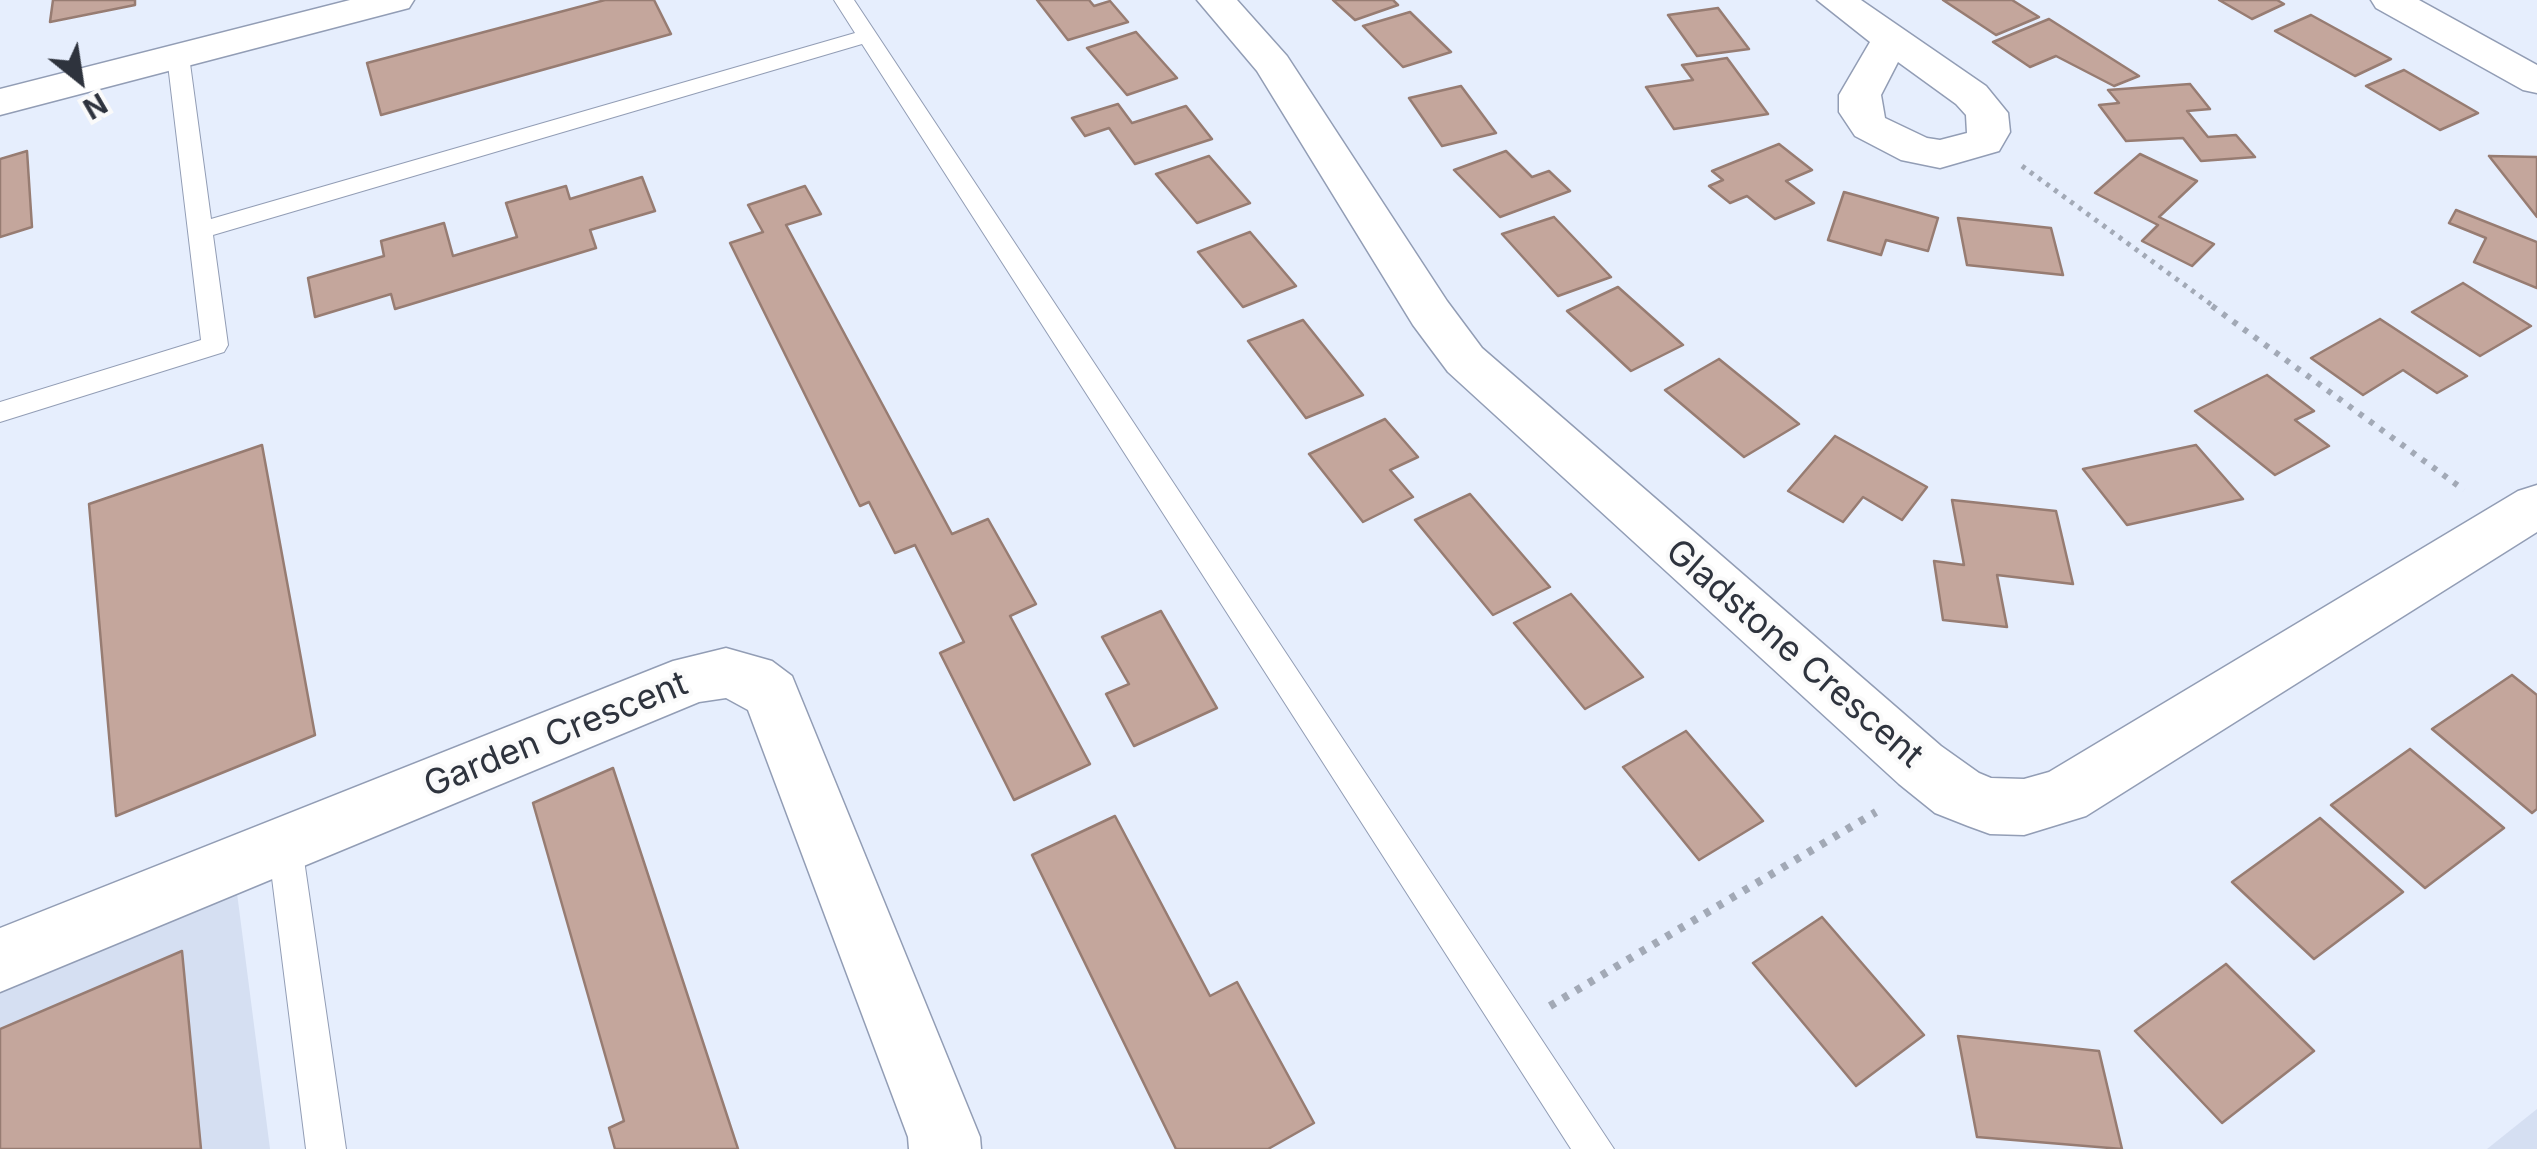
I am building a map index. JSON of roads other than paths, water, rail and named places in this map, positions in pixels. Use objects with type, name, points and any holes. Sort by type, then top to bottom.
[{"type":"street","points":[[0,102],[395,0]]},
{"type":"street","name":"Gladstone Crescent","points":[[1216,0],[1273,65],[1430,313],[1465,360],[1920,765],[1957,793],[1990,806],[2024,807],[2064,796],[2537,506]]},
{"type":"street","points":[[1836,0],[1971,94],[1987,113],[1989,132],[1984,142],[1940,154],[1916,150],[1870,127],[1860,112],[1860,95],[1891,40]]},
{"type":"street","points":[[2390,0],[2537,81]]},
{"type":"street","name":"Garden Crescent","points":[[0,960],[694,678],[726,673],[750,678],[771,694],[946,1149]]},
{"type":"lane","points":[[844,0],[1594,1149]]},
{"type":"lane","points":[[202,230],[868,36]]},
{"type":"lane","points":[[0,412],[214,345],[178,56]]},
{"type":"lane","points":[[285,846],[326,1149]]}]
